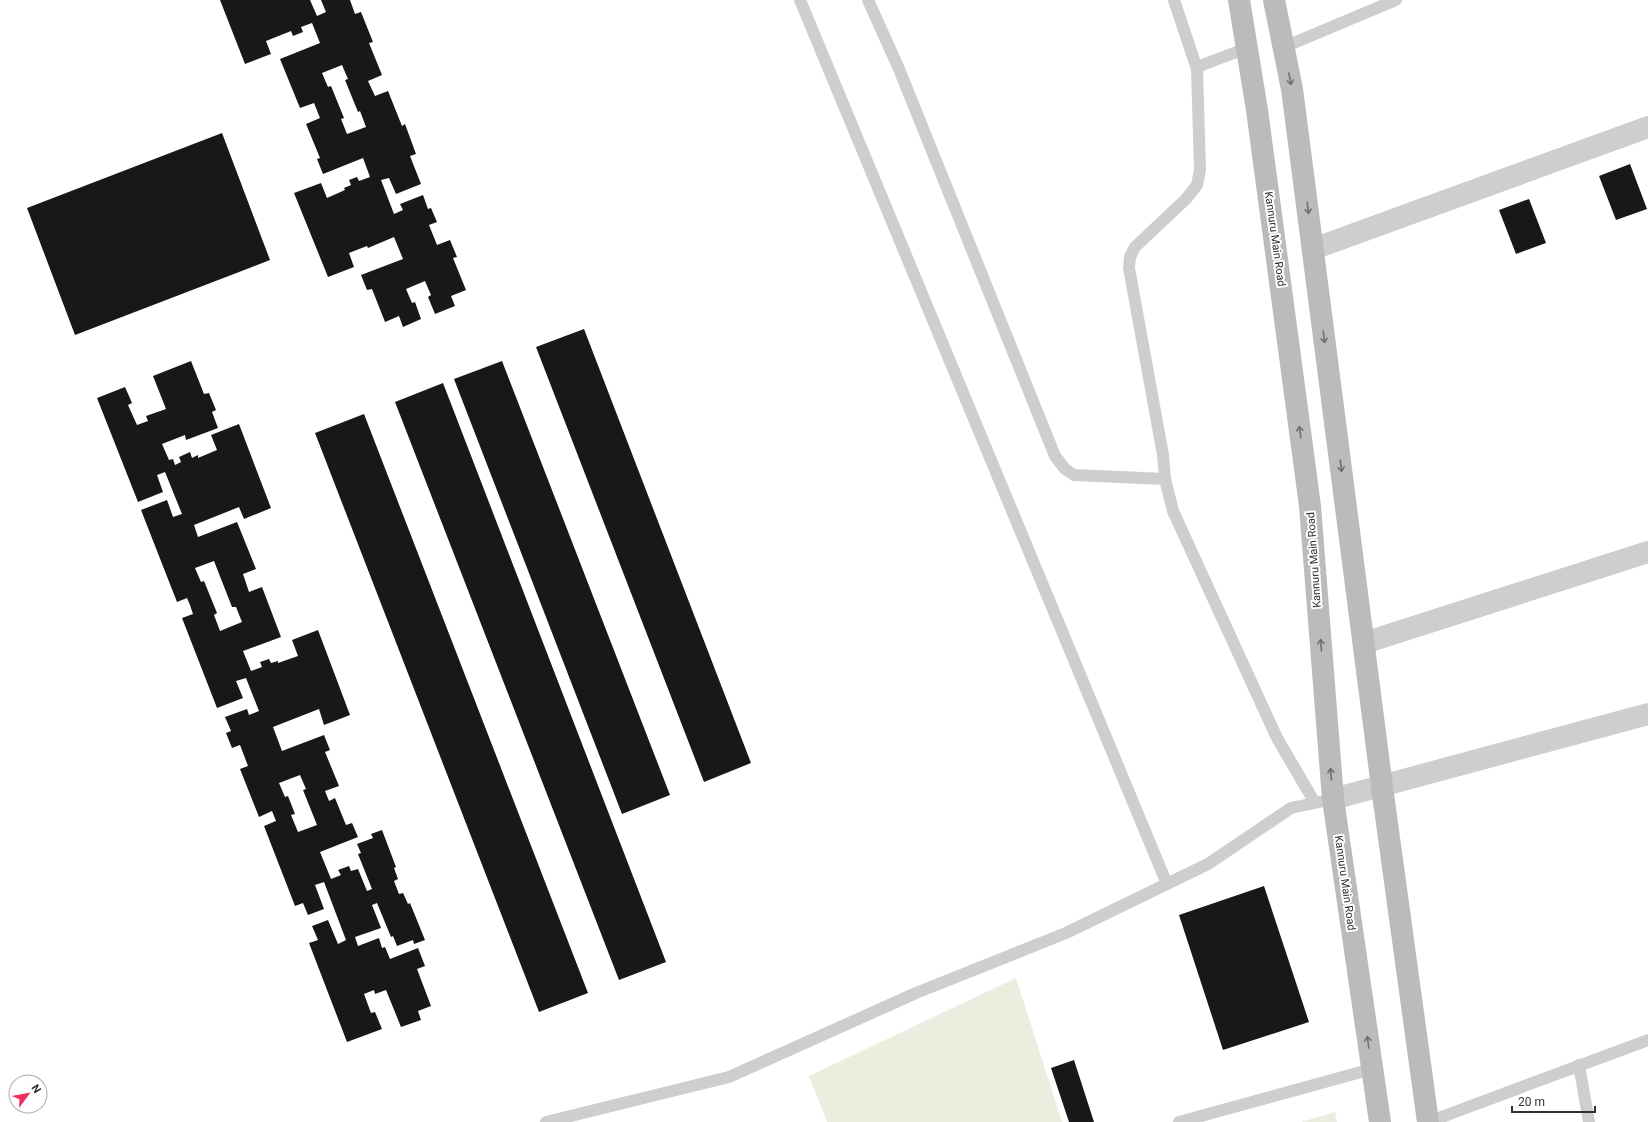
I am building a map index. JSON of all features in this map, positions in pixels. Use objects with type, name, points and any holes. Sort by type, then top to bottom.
[{"type":"main road","name":"Kannuru Main Road","points":[[1239,0],[1257,110],[1310,506],[1324,801],[1372,1069],[1380,1122]]},
{"type":"main road","points":[[1274,0],[1292,88],[1382,787],[1428,1122]]},
{"type":"street","points":[[1313,249],[1648,127]]},
{"type":"street","points":[[1364,643],[1648,552]]},
{"type":"street","points":[[1324,801],[1382,787],[1648,714]]},
{"type":"lane","points":[[800,0],[1167,884]]},
{"type":"lane","points":[[868,0],[902,77],[1055,456],[1065,469],[1074,475],[1165,479]]},
{"type":"lane","points":[[546,1122],[729,1077],[916,993],[1066,934],[1208,864],[1291,808],[1324,801],[1276,738],[1173,511],[1165,479],[1163,455],[1129,268],[1130,257],[1135,247],[1186,199],[1197,185],[1200,170],[1198,69],[1174,0]]},
{"type":"lane","points":[[1284,47],[1396,0]]},
{"type":"lane","points":[[1198,69],[1202,65],[1247,48]]},
{"type":"lane","points":[[1428,1122],[1648,1040]]},
{"type":"lane","points":[[1579,1065],[1589,1122]]},
{"type":"lane","points":[[1179,1122],[1372,1069]]},
{"type":"shaded area","points":[[1016,978],[1062,1122],[827,1122],[809,1076]]},
{"type":"shaded area","points":[[1335,1112],[1337,1122],[1301,1122]]},
{"type":"building","points":[[220,0],[310,0],[317,16],[326,12],[321,0],[350,0],[355,14],[361,12],[373,42],[369,43],[382,75],[368,81],[375,96],[388,91],[402,126],[405,124],[416,154],[410,156],[421,184],[396,194],[389,178],[381,180],[394,214],[403,210],[400,204],[423,195],[428,209],[431,208],[437,222],[429,225],[437,245],[450,240],[457,257],[453,258],[466,290],[451,296],[455,306],[435,314],[428,297],[431,295],[425,281],[406,289],[412,303],[415,302],[421,319],[403,327],[399,316],[385,322],[372,289],[367,290],[361,275],[403,259],[394,237],[368,248],[367,246],[349,253],[354,267],[328,277],[294,193],[321,183],[327,198],[345,190],[344,188],[351,185],[349,180],[357,177],[359,181],[370,177],[363,158],[323,174],[317,159],[320,158],[306,124],[320,118],[314,103],[300,108],[280,59],[320,43],[312,23],[301,27],[303,32],[293,36],[291,31],[266,41],[271,54],[245,64]],"holes":[[[342,65],[348,79],[345,80],[366,127],[347,134],[341,119],[344,118],[331,86],[328,87],[322,73]]]},
{"type":"building","points":[[222,133],[270,260],[75,335],[27,208]]},
{"type":"building","points":[[1630,164],[1647,209],[1616,220],[1599,176]]},
{"type":"building","points":[[1529,199],[1546,243],[1516,254],[1499,210]]},
{"type":"building","points":[[584,329],[751,763],[704,782],[536,347]]},
{"type":"building","points":[[191,361],[204,394],[209,393],[216,410],[212,412],[218,428],[186,440],[185,435],[162,444],[169,460],[173,459],[175,465],[181,462],[179,457],[190,452],[192,458],[198,455],[198,458],[217,450],[211,435],[239,424],[271,508],[244,519],[239,507],[194,525],[198,537],[237,522],[256,569],[243,574],[249,592],[262,587],[281,637],[243,651],[251,671],[262,667],[260,662],[269,659],[271,663],[278,661],[278,663],[298,656],[292,640],[318,630],[350,715],[324,725],[319,709],[273,727],[282,751],[324,735],[330,750],[325,752],[339,786],[325,791],[329,801],[335,798],[346,825],[352,823],[358,837],[320,852],[331,879],[341,875],[338,870],[349,866],[351,871],[358,869],[367,891],[372,889],[358,854],[361,853],[357,844],[373,838],[371,834],[382,830],[396,867],[394,868],[398,879],[394,881],[399,894],[403,893],[408,904],[410,903],[425,940],[414,944],[413,940],[397,946],[393,936],[391,937],[377,903],[372,905],[381,928],[355,937],[358,946],[379,938],[382,948],[385,947],[390,959],[418,948],[425,966],[417,969],[431,1006],[418,1011],[421,1020],[401,1027],[386,990],[375,994],[374,990],[364,994],[371,1013],[375,1012],[382,1029],[347,1042],[309,943],[318,940],[312,926],[328,920],[338,944],[346,940],[324,882],[315,885],[324,909],[308,915],[303,903],[295,906],[264,826],[276,821],[272,811],[259,817],[240,769],[248,766],[240,745],[232,748],[226,733],[231,731],[225,717],[247,709],[249,715],[259,711],[246,678],[236,681],[243,698],[217,708],[182,618],[193,614],[190,605],[187,598],[177,602],[141,510],[167,500],[173,517],[182,514],[165,472],[157,475],[163,492],[138,502],[97,398],[125,387],[132,403],[128,405],[137,425],[148,421],[146,416],[166,409],[153,376]],"holes":[[[214,561],[232,607],[236,607],[242,622],[220,631],[214,615],[217,613],[204,581],[201,582],[195,568]],[[300,775],[306,789],[303,790],[317,825],[298,832],[291,815],[295,814],[288,796],[285,797],[279,783]]]},
{"type":"building","points":[[502,361],[670,795],[622,814],[454,379]]},
{"type":"building","points":[[443,383],[666,962],[619,980],[395,402]]},
{"type":"building","points":[[364,414],[588,993],[539,1012],[315,433]]},
{"type":"building","points":[[1264,886],[1309,1022],[1223,1050],[1179,915]]},
{"type":"building","points":[[1074,1060],[1094,1122],[1069,1122],[1051,1068]]}]
